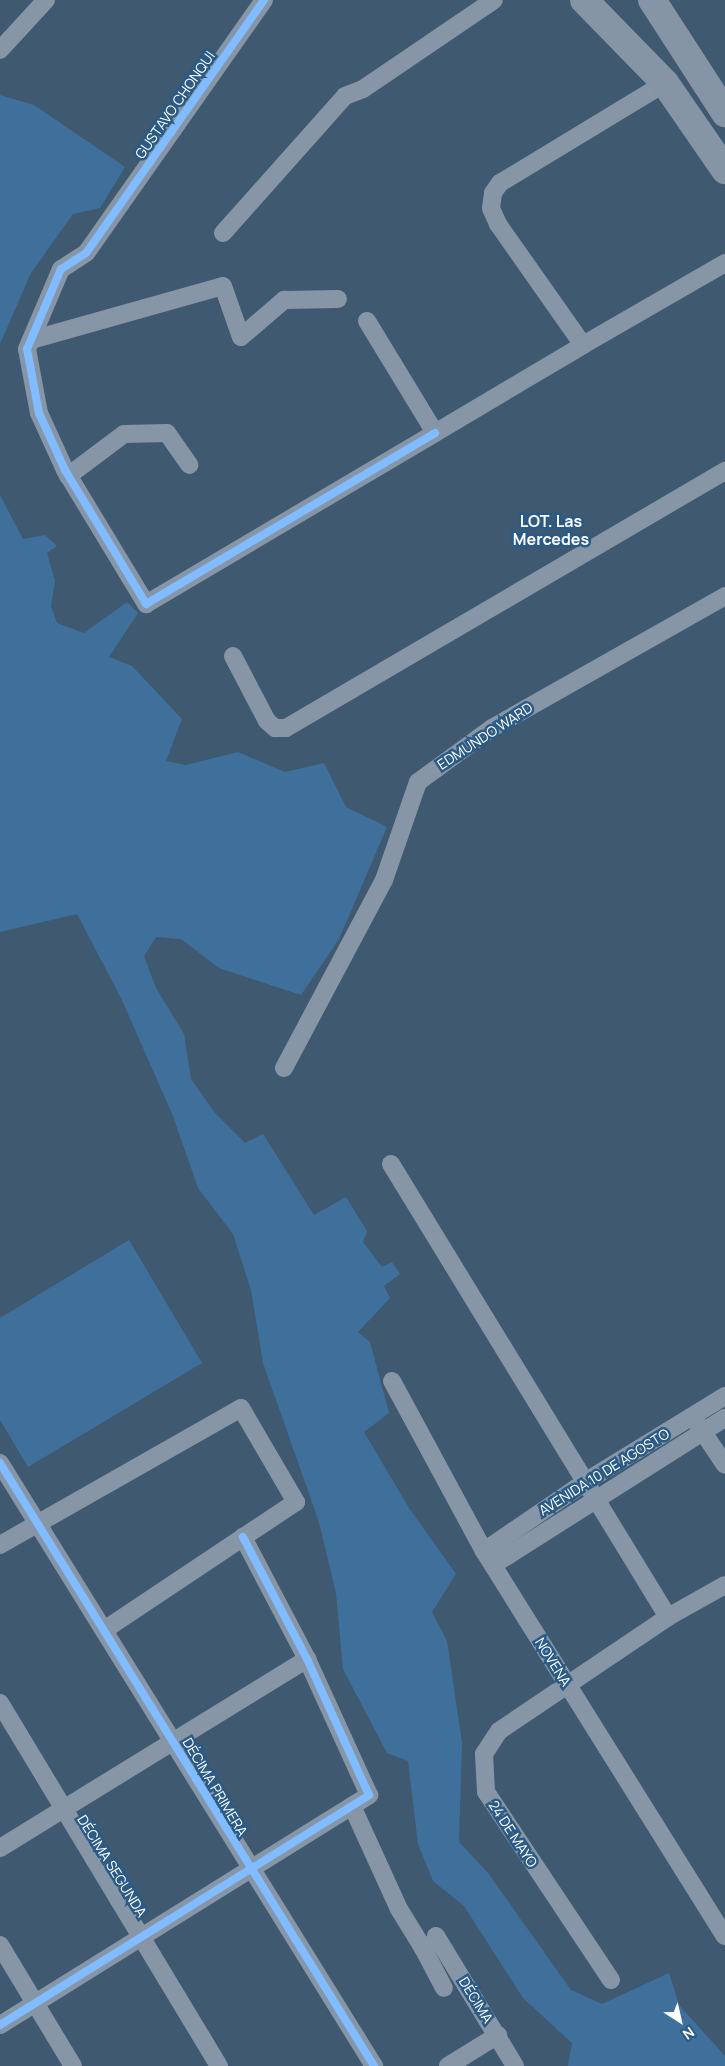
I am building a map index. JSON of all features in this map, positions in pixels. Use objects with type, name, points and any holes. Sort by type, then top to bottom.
[{"type":"highway","points":[[584,0],[665,83],[725,170]]},
{"type":"highway","points":[[598,0],[612,29]]},
{"type":"highway","points":[[652,0],[725,113]]},
{"type":"street","points":[[0,50],[46,0]]},
{"type":"street","name":"GUSTAVO CHONQUI","points":[[31,340],[62,269],[86,253],[264,0]]},
{"type":"street","points":[[223,233],[313,127],[345,96],[363,89],[494,0]]},
{"type":"street","points":[[583,345],[498,224],[491,208],[493,193],[500,183],[665,83]]},
{"type":"street","points":[[338,299],[284,300],[241,337],[224,286],[31,340],[27,348],[39,413],[68,476],[146,604],[725,263]]},
{"type":"street","points":[[367,321],[435,433]]},
{"type":"street","points":[[68,476],[124,434],[167,433],[189,465]]},
{"type":"street","points":[[233,656],[267,721],[275,728],[286,728],[725,471]]},
{"type":"street","name":"EDMUNDO WARD","points":[[284,1068],[384,880],[418,782],[492,728],[725,596]]},
{"type":"street","points":[[391,1164],[668,1617]]},
{"type":"street","name":"NOVENA","points":[[392,1381],[489,1558],[725,1936]]},
{"type":"street","name":"AVENIDA 10 DE AGOSTO","points":[[489,1558],[585,1482],[725,1396]]},
{"type":"street","points":[[0,1545],[36,1522],[241,1408],[296,1502],[104,1630]]},
{"type":"street","points":[[692,1417],[725,1465]]},
{"type":"street","name":"AVENIDA 10 DE AGOSTO","points":[[489,1558],[595,1498],[725,1418]]},
{"type":"street","name":"DÉCIMA PRIMERA","points":[[0,1463],[374,2066]]},
{"type":"street","points":[[0,2025],[369,1795],[307,1658],[243,1537]]},
{"type":"street","name":"24 DE MAYO","points":[[611,1980],[486,1792],[483,1772],[490,1740],[668,1617],[725,1584]]},
{"type":"street","points":[[0,1848],[307,1658]]},
{"type":"street","name":"DÉCIMA SEGUNDA","points":[[0,1703],[219,2066]]},
{"type":"street","points":[[352,1806],[399,1909],[432,1942],[444,1988]]},
{"type":"street","name":"DÉCIMA","points":[[432,1942],[498,2035],[515,2066]]},
{"type":"street","points":[[0,1945],[73,2066]]},
{"type":"street","points":[[448,2066],[498,2035]]},
{"type":"shaded area","points":[[0,95],[34,105],[125,167],[100,208],[73,214],[31,273],[0,344]]},
{"type":"shaded area","points":[[0,495],[23,539],[45,535],[57,546],[47,553],[55,581],[51,606],[57,623],[84,633],[127,602],[138,613],[109,657],[132,666],[182,719],[166,761],[186,765],[238,752],[285,772],[324,763],[346,807],[387,827],[339,939],[301,995],[219,968],[181,939],[156,937],[144,956],[156,988],[184,1034],[191,1079],[215,1113],[245,1143],[263,1134],[314,1215],[346,1197],[367,1231],[363,1242],[382,1267],[392,1262],[400,1274],[384,1286],[390,1298],[358,1332],[370,1342],[389,1413],[364,1432],[409,1508],[456,1574],[432,1612],[447,1641],[462,1743],[459,1842],[488,1873],[571,1990],[602,2004],[669,1973],[679,2005],[725,2056],[725,2066],[568,2066],[572,2043],[523,1998],[464,1906],[433,1881],[418,1844],[408,1761],[387,1753],[343,1669],[336,1593],[319,1522],[263,1363],[251,1290],[233,1234],[198,1188],[173,1116],[121,998],[77,914],[0,932]]},
{"type":"shaded area","points":[[129,1240],[202,1363],[28,1467],[0,1420],[0,1318]]},
{"type":"cycle path","points":[[264,0],[86,253],[61,269],[27,349],[39,413],[65,470],[146,604],[435,433]]},
{"type":"cycle path","points":[[0,1463],[374,2066]]},
{"type":"cycle path","points":[[0,2025],[369,1795],[307,1659],[243,1537]]},
{"type":"district","name":"LOT. Las Mercedes","points":[[551,530]]}]
